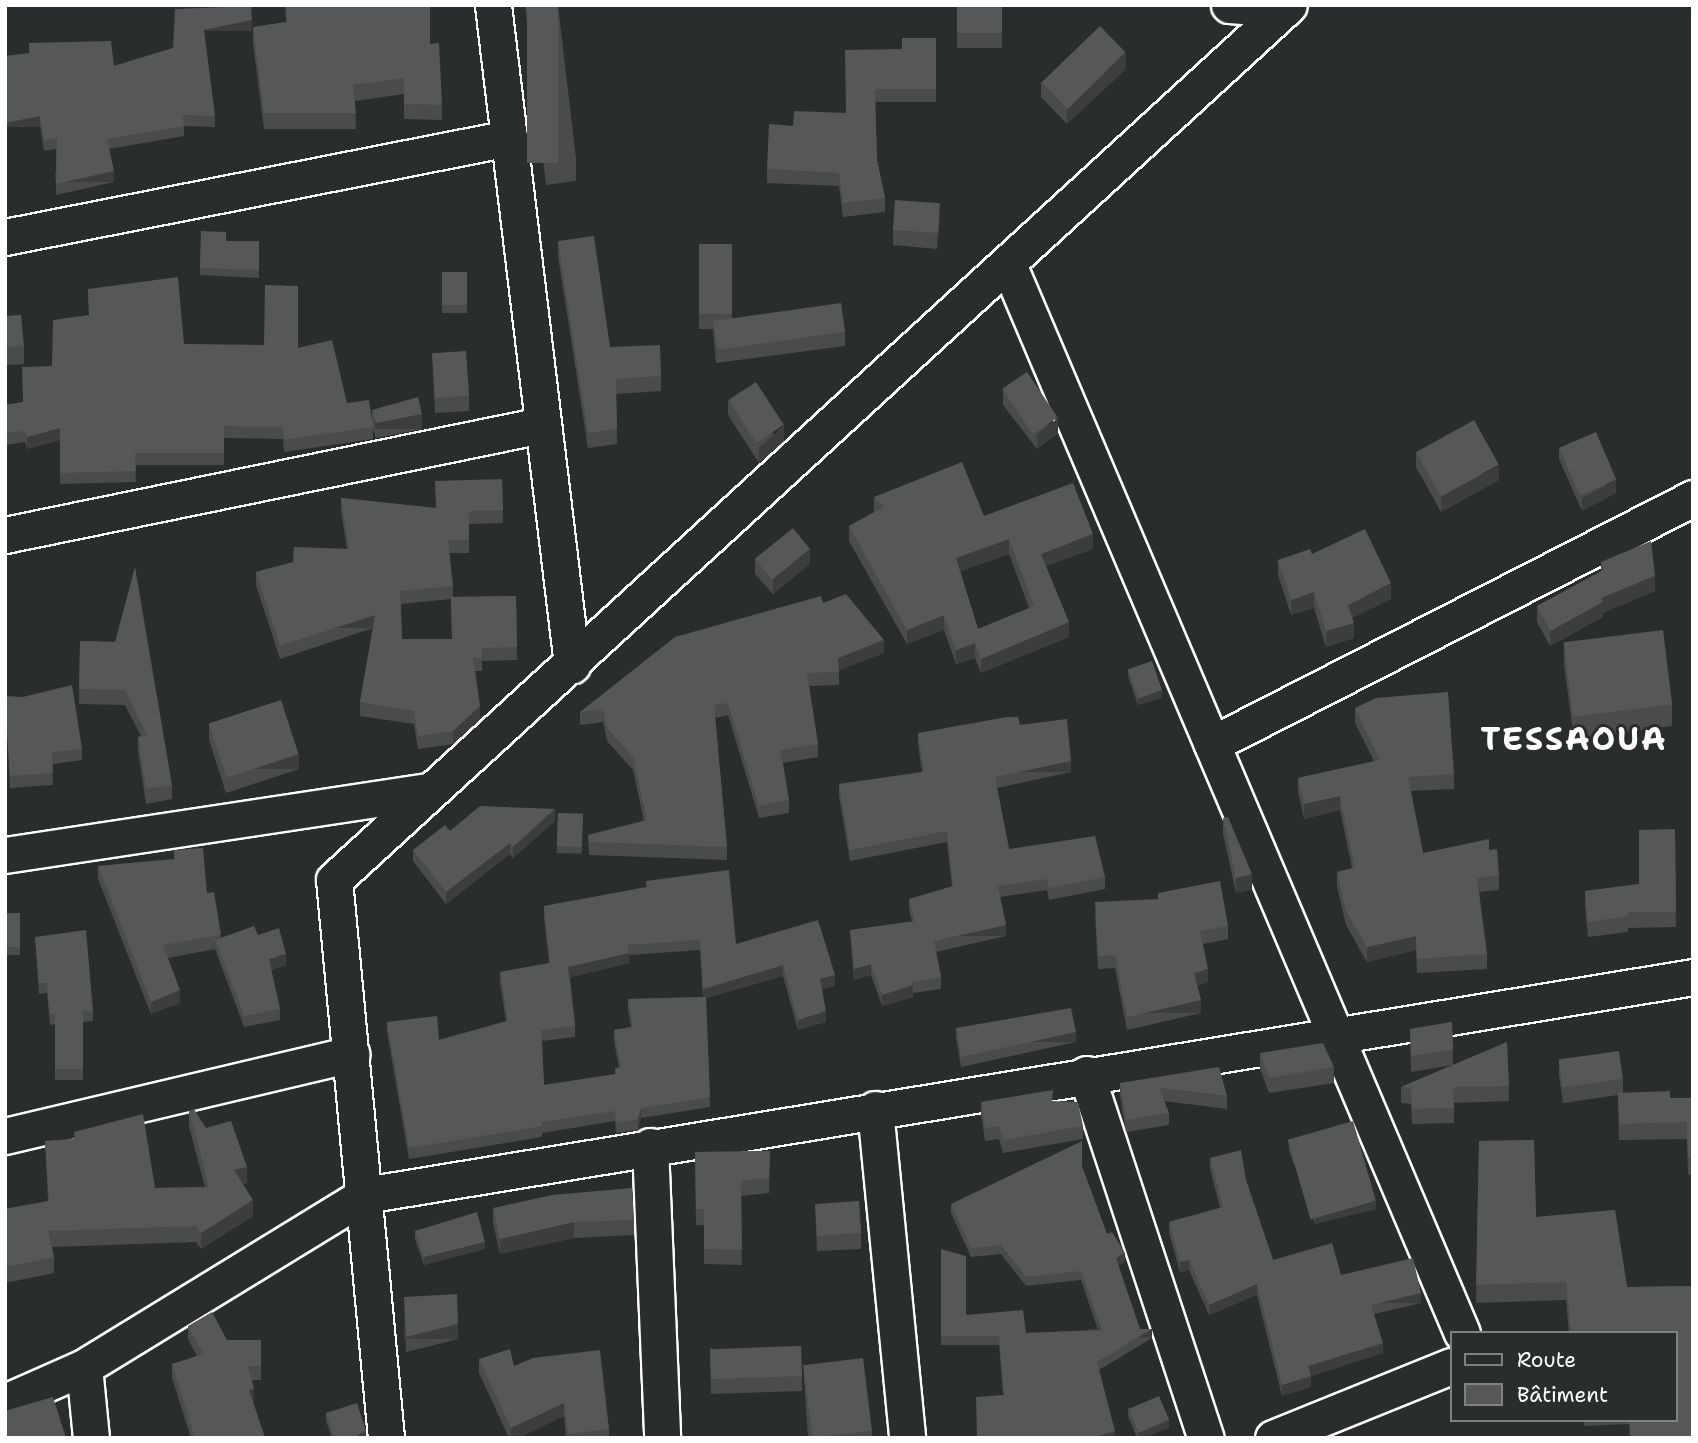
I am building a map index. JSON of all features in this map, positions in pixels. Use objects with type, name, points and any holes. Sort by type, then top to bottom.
[{"type":"street","points":[[493,5],[572,665]]},
{"type":"street","points":[[1229,5],[1287,7]]},
{"type":"street","points":[[386,1438],[334,880],[428,791],[572,665],[1287,7]]},
{"type":"street","points":[[5,237],[509,138]]},
{"type":"street","points":[[1008,264],[1461,1331]]},
{"type":"street","points":[[5,535],[542,425]]},
{"type":"street","points":[[1212,744],[1693,498]]},
{"type":"street","points":[[5,855],[428,791]]},
{"type":"street","points":[[5,1402],[84,1367],[365,1195],[1086,1074],[1693,977]]},
{"type":"street","points":[[5,1136],[351,1054]]},
{"type":"street","points":[[1086,1074],[1206,1438]]},
{"type":"street","points":[[875,1109],[907,1438]]},
{"type":"street","points":[[650,1146],[662,1438]]},
{"type":"street","points":[[1273,1438],[1450,1366]]},
{"type":"street","points":[[84,1367],[91,1438]]},
{"type":"building","points":[[286,5],[430,5],[430,44],[439,43],[442,105],[404,104],[404,78],[353,85],[356,113],[264,113],[253,27],[287,22]]},
{"type":"building","points":[[527,5],[558,5],[558,163],[527,163]]},
{"type":"building","points":[[957,5],[1002,5],[1002,33],[957,33]]},
{"type":"building","points":[[251,6],[252,20],[204,30],[215,116],[182,115],[184,126],[107,139],[114,171],[56,184],[57,138],[44,140],[40,116],[5,123],[5,56],[30,53],[29,43],[111,41],[114,66],[173,48],[175,9]]},
{"type":"building","points":[[1100,26],[1126,53],[1067,109],[1042,82]]},
{"type":"building","points":[[902,38],[936,38],[936,89],[875,89],[877,160],[885,198],[843,203],[839,173],[767,169],[769,124],[793,126],[794,111],[846,113],[845,50],[902,49]]},
{"type":"building","points":[[895,200],[940,203],[938,233],[893,230]]},
{"type":"building","points":[[201,231],[226,232],[226,241],[259,241],[259,270],[200,268]]},
{"type":"building","points":[[594,236],[610,347],[660,345],[661,376],[616,379],[617,429],[588,433],[558,241]]},
{"type":"building","points":[[699,244],[732,244],[732,314],[699,314]]},
{"type":"building","points":[[442,272],[467,272],[467,305],[442,305]]},
{"type":"building","points":[[178,277],[184,344],[264,345],[265,285],[298,286],[298,348],[332,340],[347,403],[369,400],[373,427],[284,440],[283,427],[224,426],[224,453],[135,453],[136,471],[60,473],[60,428],[27,437],[25,431],[5,433],[5,405],[23,402],[22,367],[52,366],[53,320],[89,315],[88,289]]},
{"type":"building","points":[[841,303],[845,332],[717,350],[713,321]]},
{"type":"building","points":[[21,315],[24,346],[5,347],[5,316]]},
{"type":"building","points":[[466,351],[469,396],[435,398],[432,353]]},
{"type":"building","points":[[1027,372],[1058,418],[1033,434],[1002,389]]},
{"type":"building","points":[[756,382],[784,425],[756,443],[728,400]]},
{"type":"building","points":[[418,397],[422,414],[376,423],[372,410]]},
{"type":"building","points":[[1474,420],[1499,465],[1441,497],[1416,452]]},
{"type":"building","points":[[1596,432],[1616,480],[1579,495],[1559,448]]},
{"type":"building","points":[[962,462],[984,516],[1073,483],[1093,534],[1041,554],[1069,622],[981,659],[975,643],[956,650],[944,615],[907,630],[849,526],[884,507],[874,497]],"holes":[[[1009,539],[1034,606],[978,629],[956,558]]]},
{"type":"building","points":[[502,479],[503,510],[469,511],[469,540],[448,540],[453,586],[400,591],[402,639],[452,639],[451,597],[516,596],[517,647],[482,648],[482,658],[473,658],[480,706],[453,731],[418,736],[414,711],[360,702],[375,615],[280,646],[256,572],[293,562],[294,547],[349,549],[341,498],[436,508],[435,481]]},
{"type":"building","points":[[793,528],[810,549],[772,580],[755,559]]},
{"type":"building","points":[[1365,529],[1391,583],[1348,605],[1354,623],[1326,631],[1314,592],[1291,600],[1278,560],[1310,549],[1312,554]]},
{"type":"building","points":[[1651,541],[1655,576],[1601,598],[1603,602],[1550,631],[1537,606],[1604,570],[1601,562]]},
{"type":"building","points":[[135,567],[172,785],[146,789],[138,737],[147,735],[125,690],[79,689],[80,641],[115,642]]},
{"type":"building","points":[[846,594],[884,640],[838,658],[839,672],[807,673],[818,744],[780,750],[789,800],[759,806],[728,703],[714,705],[727,847],[589,842],[588,835],[647,820],[633,757],[607,728],[603,709],[580,712],[675,637],[821,596],[823,603]]},
{"type":"building","points":[[1663,630],[1672,704],[1573,717],[1564,642]]},
{"type":"building","points":[[1152,661],[1162,690],[1138,698],[1128,669]]},
{"type":"building","points":[[72,685],[82,749],[52,752],[53,773],[10,776],[5,696],[23,697]]},
{"type":"building","points":[[1448,692],[1454,774],[1408,777],[1423,853],[1489,839],[1489,850],[1497,849],[1499,875],[1477,878],[1487,954],[1417,959],[1416,936],[1367,947],[1346,911],[1337,872],[1355,868],[1340,796],[1304,804],[1298,778],[1380,760],[1355,708],[1376,698]]},
{"type":"building","points":[[281,700],[299,754],[226,778],[209,723]]},
{"type":"building","points":[[1018,717],[1020,725],[1067,719],[1071,761],[995,777],[1009,849],[1095,836],[1105,877],[1049,888],[1047,879],[998,886],[1006,925],[934,941],[941,977],[912,982],[913,985],[882,995],[871,964],[854,969],[850,930],[915,921],[909,899],[953,886],[947,831],[850,850],[839,784],[924,772],[918,733]]},
{"type":"building","points":[[480,806],[555,809],[513,847],[510,843],[446,892],[413,850],[445,825],[450,831]]},
{"type":"building","points":[[558,813],[583,814],[582,847],[557,846]]},
{"type":"building","points":[[1228,817],[1252,874],[1236,878],[1223,818]]},
{"type":"building","points":[[1675,829],[1676,912],[1627,912],[1628,916],[1588,922],[1585,891],[1639,884],[1639,830]]},
{"type":"building","points":[[203,848],[207,893],[214,892],[221,935],[163,945],[180,990],[151,1002],[98,866],[175,859],[174,850]]},
{"type":"building","points":[[729,870],[736,944],[818,920],[835,975],[820,979],[826,1011],[798,1020],[783,965],[703,989],[700,940],[628,945],[629,953],[568,967],[575,1026],[541,1030],[544,1085],[617,1074],[615,1068],[621,1067],[614,1030],[633,1027],[628,999],[706,997],[710,1097],[641,1108],[638,1119],[616,1123],[615,1111],[409,1148],[387,1022],[437,1016],[439,1040],[508,1021],[500,972],[550,963],[544,906],[648,887],[646,881]]},
{"type":"building","points":[[1220,881],[1228,926],[1200,931],[1208,969],[1194,973],[1201,1000],[1127,1017],[1115,955],[1098,956],[1095,902],[1159,899],[1158,893]]},
{"type":"building","points":[[5,913],[20,913],[20,947],[5,947]]},
{"type":"building","points":[[254,926],[258,935],[279,928],[286,954],[269,959],[280,1009],[244,1016],[215,940]]},
{"type":"building","points":[[86,930],[93,1011],[83,1011],[83,1069],[55,1069],[55,1014],[50,1014],[47,983],[39,983],[35,937]]},
{"type":"building","points":[[1071,1008],[1076,1032],[961,1057],[956,1028]]},
{"type":"building","points":[[1452,1022],[1453,1050],[1411,1056],[1410,1029]]},
{"type":"building","points":[[1507,1042],[1509,1086],[1453,1087],[1454,1108],[1412,1109],[1411,1088],[1401,1087]]},
{"type":"building","points":[[1323,1043],[1334,1067],[1269,1078],[1260,1053]]},
{"type":"building","points":[[1619,1051],[1623,1079],[1562,1087],[1559,1059]]},
{"type":"building","points":[[1219,1067],[1227,1096],[1159,1088],[1169,1113],[1126,1120],[1120,1083]]},
{"type":"building","points":[[1053,1090],[1052,1101],[1078,1102],[1083,1126],[1003,1140],[999,1126],[985,1128],[981,1102]]},
{"type":"building","points":[[1670,1091],[1670,1098],[1693,1098],[1693,1158],[1688,1158],[1687,1122],[1619,1124],[1618,1093]]},
{"type":"building","points":[[194,1109],[206,1128],[231,1121],[247,1167],[234,1170],[253,1200],[201,1233],[196,1226],[48,1231],[54,1257],[5,1267],[5,1209],[49,1201],[45,1141],[76,1139],[74,1132],[143,1114],[155,1188],[209,1187],[189,1111]]},
{"type":"building","points":[[1353,1121],[1376,1201],[1311,1220],[1288,1140]]},
{"type":"building","points":[[1534,1140],[1536,1217],[1615,1210],[1627,1287],[1693,1286],[1693,1438],[1630,1438],[1630,1422],[1677,1422],[1677,1331],[1571,1331],[1566,1282],[1476,1285],[1479,1141]]},
{"type":"building","points":[[1082,1141],[1082,1166],[1107,1234],[1112,1232],[1125,1253],[1116,1258],[1140,1329],[1152,1329],[1097,1362],[1115,1431],[1092,1438],[977,1438],[976,1397],[1004,1395],[999,1336],[941,1336],[941,1249],[966,1256],[966,1315],[1023,1310],[1026,1333],[1102,1330],[1081,1271],[1026,1277],[1001,1245],[971,1248],[951,1204]]},
{"type":"building","points":[[1241,1150],[1246,1180],[1273,1260],[1332,1243],[1341,1275],[1413,1258],[1421,1293],[1371,1305],[1383,1343],[1308,1366],[1311,1376],[1282,1385],[1257,1284],[1209,1305],[1189,1260],[1180,1262],[1169,1222],[1223,1207],[1210,1158]]},
{"type":"building","points":[[770,1151],[769,1178],[741,1181],[742,1250],[704,1249],[704,1209],[696,1209],[695,1152]]},
{"type":"building","points":[[632,1188],[634,1220],[574,1222],[500,1239],[493,1208],[552,1195]]},
{"type":"building","points":[[859,1201],[861,1233],[817,1236],[815,1204]]},
{"type":"building","points":[[477,1212],[485,1242],[424,1257],[415,1231]]},
{"type":"building","points":[[457,1294],[458,1324],[406,1337],[404,1297]]},
{"type":"building","points":[[212,1312],[227,1340],[261,1340],[261,1366],[248,1366],[254,1388],[249,1390],[265,1438],[195,1438],[172,1364],[204,1354],[188,1326]]},
{"type":"building","points":[[801,1346],[802,1376],[711,1379],[710,1349]]},
{"type":"building","points":[[510,1349],[514,1366],[533,1358],[600,1350],[609,1429],[568,1434],[564,1403],[511,1428],[479,1359]]},
{"type":"building","points":[[863,1358],[872,1430],[812,1438],[803,1365]]},
{"type":"building","points":[[1159,1396],[1169,1420],[1139,1433],[1129,1409]]},
{"type":"building","points":[[53,1397],[66,1438],[5,1438],[5,1411]]},
{"type":"building","points":[[357,1403],[366,1431],[358,1435],[359,1438],[334,1438],[326,1413]]},
{"type":"district","name":"TESSAOUA","points":[[1574,739]]}]
